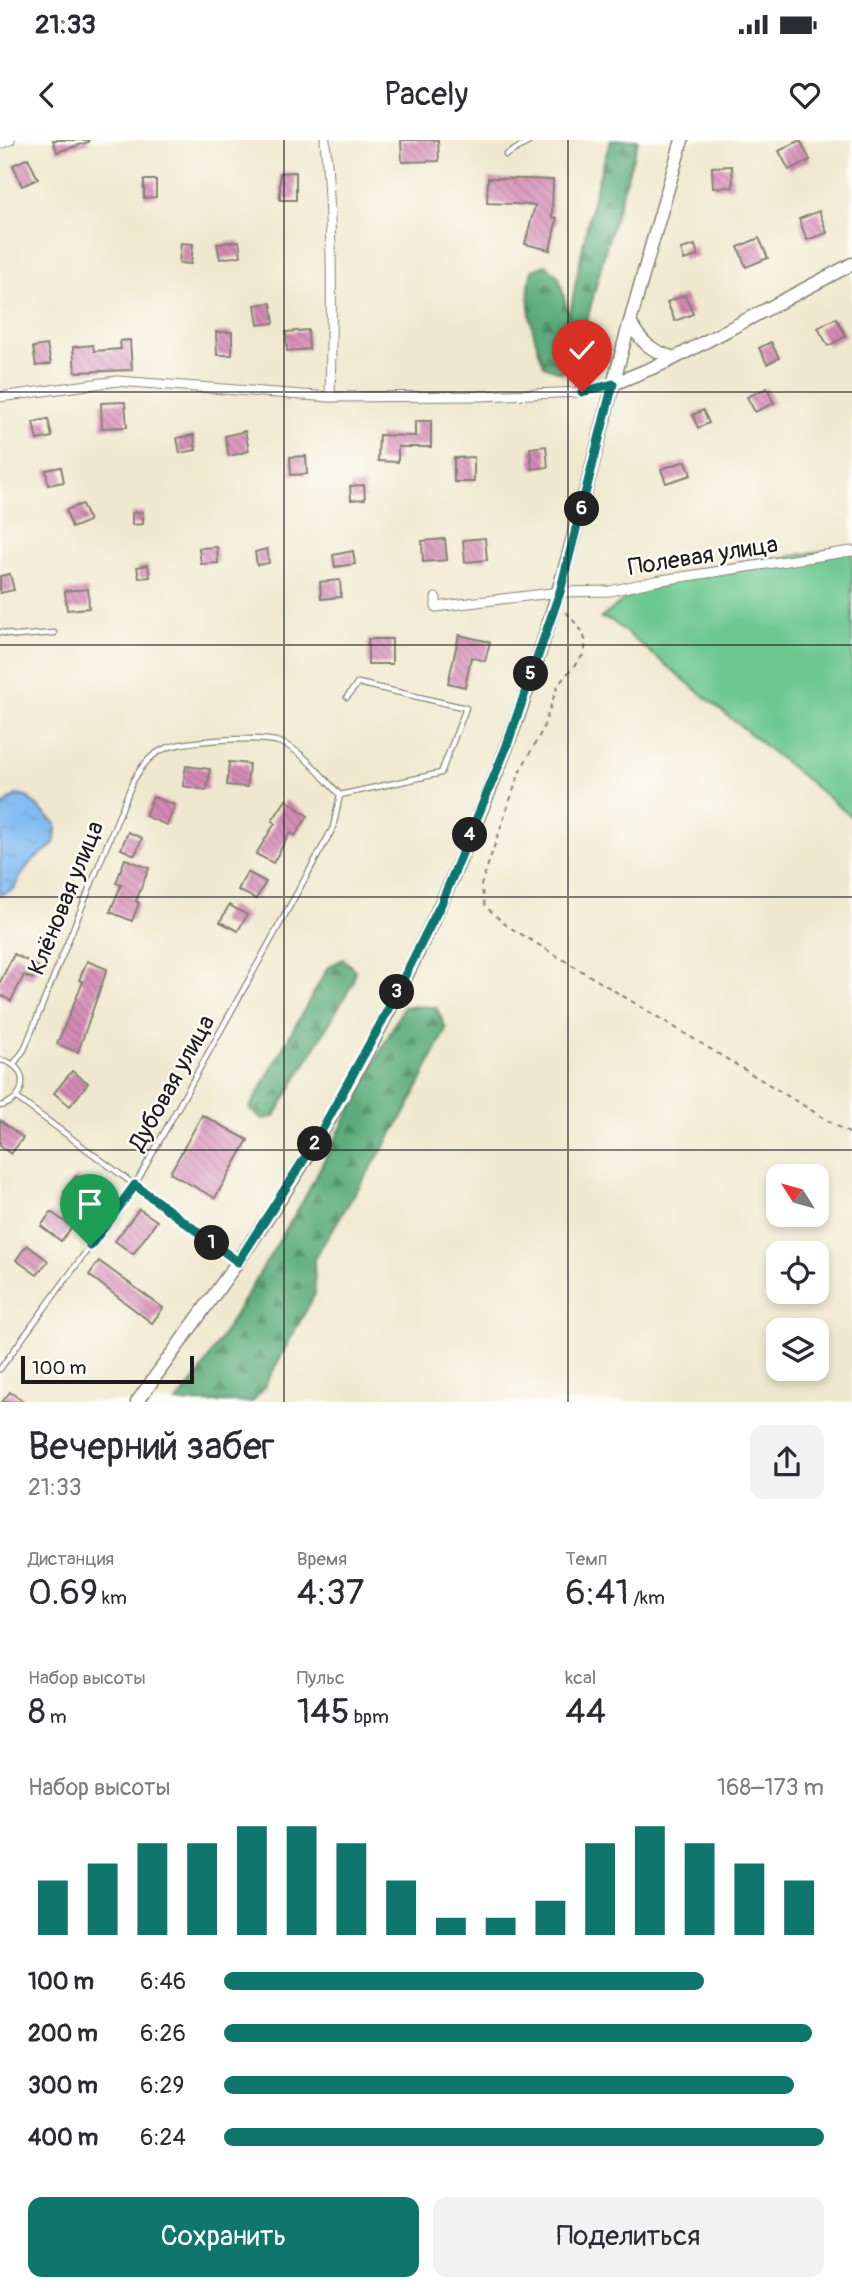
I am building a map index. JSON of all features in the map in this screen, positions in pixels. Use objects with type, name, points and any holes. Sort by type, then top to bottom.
[{"type":"street","points":[[0,144],[10,140]]},
{"type":"street","points":[[325,140],[331,214],[330,397]]},
{"type":"street","points":[[137,1402],[238,1262],[314,1144],[380,1025],[441,904],[506,748],[558,596],[613,384],[682,140]]},
{"type":"street","points":[[0,397],[117,381],[330,397],[582,392],[613,384],[674,358],[852,264]]},
{"type":"street","points":[[630,322],[639,340],[647,347],[674,358]]},
{"type":"street","name":"Полевая улица","points":[[436,598],[436,607],[610,591],[655,581],[852,551]]},
{"type":"street","points":[[166,1208],[238,1262]]},
{"type":"lane","points":[[506,155],[532,140]]},
{"type":"lane","points":[[0,632],[17,636],[54,633]]},
{"type":"lane","points":[[340,794],[440,773],[466,708],[358,682],[347,697]]},
{"type":"lane","name":"Клёновая улица","points":[[13,1065],[24,1050],[132,781],[143,764],[161,750],[180,743],[262,740],[279,742],[296,751],[340,794]]},
{"type":"lane","name":"Дубовая улица","points":[[0,1369],[135,1185],[333,828],[340,794]]},
{"type":"lane","points":[[0,1060],[13,1065],[20,1072],[22,1081],[17,1098],[10,1104],[0,1106]]},
{"type":"lane","points":[[17,1098],[166,1208]]},
{"type":"path","points":[[558,596],[582,631],[586,642],[584,654],[558,685],[542,730],[520,771],[481,885],[485,906],[506,925],[852,1135]]},
{"type":"green space","points":[[611,140],[638,140],[584,332],[578,348],[562,373],[544,366],[530,318],[529,282],[532,270],[546,265],[559,277],[569,317],[592,205]]},
{"type":"green space","points":[[852,547],[852,817],[612,621],[601,618],[638,589],[758,561]]},
{"type":"green space","points":[[343,959],[355,970],[353,983],[274,1117],[262,1119],[249,1109],[328,967]]},
{"type":"green space","points":[[404,1006],[436,1007],[446,1029],[407,1110],[314,1259],[315,1294],[262,1391],[252,1402],[176,1402],[198,1376],[304,1199]]},
{"type":"water","points":[[16,795],[27,797],[56,824],[55,840],[51,847],[27,866],[14,889],[0,895],[0,808]]},
{"type":"building","points":[[53,140],[89,140],[89,142],[57,152]]},
{"type":"building","points":[[401,140],[438,140],[439,161],[402,162]]},
{"type":"building","points":[[800,140],[810,160],[789,170],[779,151]]},
{"type":"building","points":[[28,158],[38,179],[22,186],[13,165]]},
{"type":"building","points":[[732,166],[733,187],[713,188],[712,167]]},
{"type":"building","points":[[296,172],[296,200],[280,200],[280,173]]},
{"type":"building","points":[[488,178],[553,180],[552,217],[557,218],[550,250],[525,244],[535,205],[487,203]]},
{"type":"building","points":[[144,180],[156,180],[156,197],[144,198]]},
{"type":"building","points":[[819,211],[827,233],[807,240],[799,219]]},
{"type":"building","points":[[759,238],[768,258],[746,267],[738,247]]},
{"type":"building","points":[[239,241],[241,256],[220,259],[217,244]]},
{"type":"building","points":[[181,243],[193,244],[191,264],[179,263]]},
{"type":"building","points":[[695,245],[698,256],[684,260],[681,249]]},
{"type":"building","points":[[685,295],[693,314],[675,321],[667,302]]},
{"type":"building","points":[[271,303],[274,323],[258,325],[255,305]]},
{"type":"building","points":[[836,318],[846,336],[828,346],[818,328]]},
{"type":"building","points":[[308,330],[309,349],[287,351],[286,332]]},
{"type":"building","points":[[216,332],[232,332],[232,355],[217,355]]},
{"type":"building","points":[[130,340],[132,370],[75,372],[73,347],[93,345],[94,351],[121,349],[120,341]]},
{"type":"building","points":[[771,342],[779,358],[767,364],[759,348]]},
{"type":"building","points":[[47,345],[51,364],[36,366],[33,347]]},
{"type":"building","points":[[767,388],[774,403],[755,412],[747,397]]},
{"type":"building","points":[[125,402],[127,427],[102,428],[101,403]]},
{"type":"building","points":[[703,410],[709,423],[698,428],[693,415]]},
{"type":"building","points":[[48,419],[52,437],[37,440],[33,422]]},
{"type":"building","points":[[415,421],[431,421],[431,447],[398,447],[398,462],[378,461],[379,435],[415,436]]},
{"type":"building","points":[[245,431],[249,451],[229,456],[225,436]]},
{"type":"building","points":[[194,435],[196,450],[180,453],[177,438]]},
{"type":"building","points":[[546,446],[548,467],[532,469],[530,448]]},
{"type":"building","points":[[306,456],[307,474],[291,475],[290,457]]},
{"type":"building","points":[[474,457],[474,482],[454,482],[454,458]]},
{"type":"building","points":[[686,461],[691,475],[666,483],[661,469]]},
{"type":"building","points":[[61,467],[64,482],[48,485],[46,470]]},
{"type":"building","points":[[364,485],[365,499],[351,500],[350,486]]},
{"type":"building","points":[[82,504],[89,521],[72,528],[66,510]]},
{"type":"building","points":[[143,512],[143,524],[132,525],[132,513]]},
{"type":"building","points":[[485,538],[487,560],[465,562],[463,540]]},
{"type":"building","points":[[445,539],[447,560],[423,562],[422,541]]},
{"type":"building","points":[[217,547],[218,563],[201,564],[199,548]]},
{"type":"building","points":[[267,549],[269,563],[257,565],[255,552]]},
{"type":"building","points":[[353,551],[355,564],[335,567],[333,555]]},
{"type":"building","points":[[148,565],[150,577],[139,578],[137,567]]},
{"type":"building","points":[[10,574],[14,590],[0,593],[0,576]]},
{"type":"building","points":[[340,580],[341,597],[321,599],[320,582]]},
{"type":"building","points":[[88,589],[89,608],[67,610],[65,591]]},
{"type":"building","points":[[459,635],[490,642],[485,661],[471,657],[465,687],[448,683]]},
{"type":"building","points":[[368,639],[392,639],[392,664],[368,664]]},
{"type":"building","points":[[229,762],[249,764],[247,787],[227,785]]},
{"type":"building","points":[[186,766],[210,769],[207,790],[183,786]]},
{"type":"building","points":[[153,797],[175,805],[167,825],[145,816]]},
{"type":"building","points":[[286,800],[308,816],[295,836],[290,833],[273,863],[256,854]]},
{"type":"building","points":[[128,832],[142,838],[135,855],[121,849]]},
{"type":"building","points":[[125,859],[149,868],[136,901],[139,903],[132,921],[110,912],[121,885],[116,883]]},
{"type":"building","points":[[247,872],[266,882],[256,899],[238,890]]},
{"type":"building","points":[[229,905],[247,915],[238,931],[220,922]]},
{"type":"building","points":[[14,954],[39,967],[32,979],[24,975],[11,1001],[0,995],[0,982]]},
{"type":"building","points":[[87,961],[107,969],[78,1052],[57,1044],[83,982],[79,980]]},
{"type":"building","points":[[72,1071],[88,1083],[70,1106],[54,1093]]},
{"type":"building","points":[[202,1115],[248,1140],[215,1198],[170,1173]]},
{"type":"building","points":[[0,1120],[23,1138],[11,1154],[0,1146]]},
{"type":"building","points":[[76,1176],[97,1193],[86,1208],[64,1192]]},
{"type":"building","points":[[139,1209],[157,1221],[133,1254],[115,1241]]},
{"type":"building","points":[[51,1212],[72,1227],[61,1241],[41,1226]]},
{"type":"building","points":[[27,1245],[48,1261],[37,1275],[16,1260]]},
{"type":"building","points":[[99,1261],[163,1308],[152,1323],[89,1275]]},
{"type":"building","points":[[10,1392],[24,1402],[2,1402]]},
{"type":"route","points":[[90,1246],[135,1185],[238,1262],[314,1144],[380,1025],[441,904],[506,748],[560,592],[613,384],[582,392]]}]
